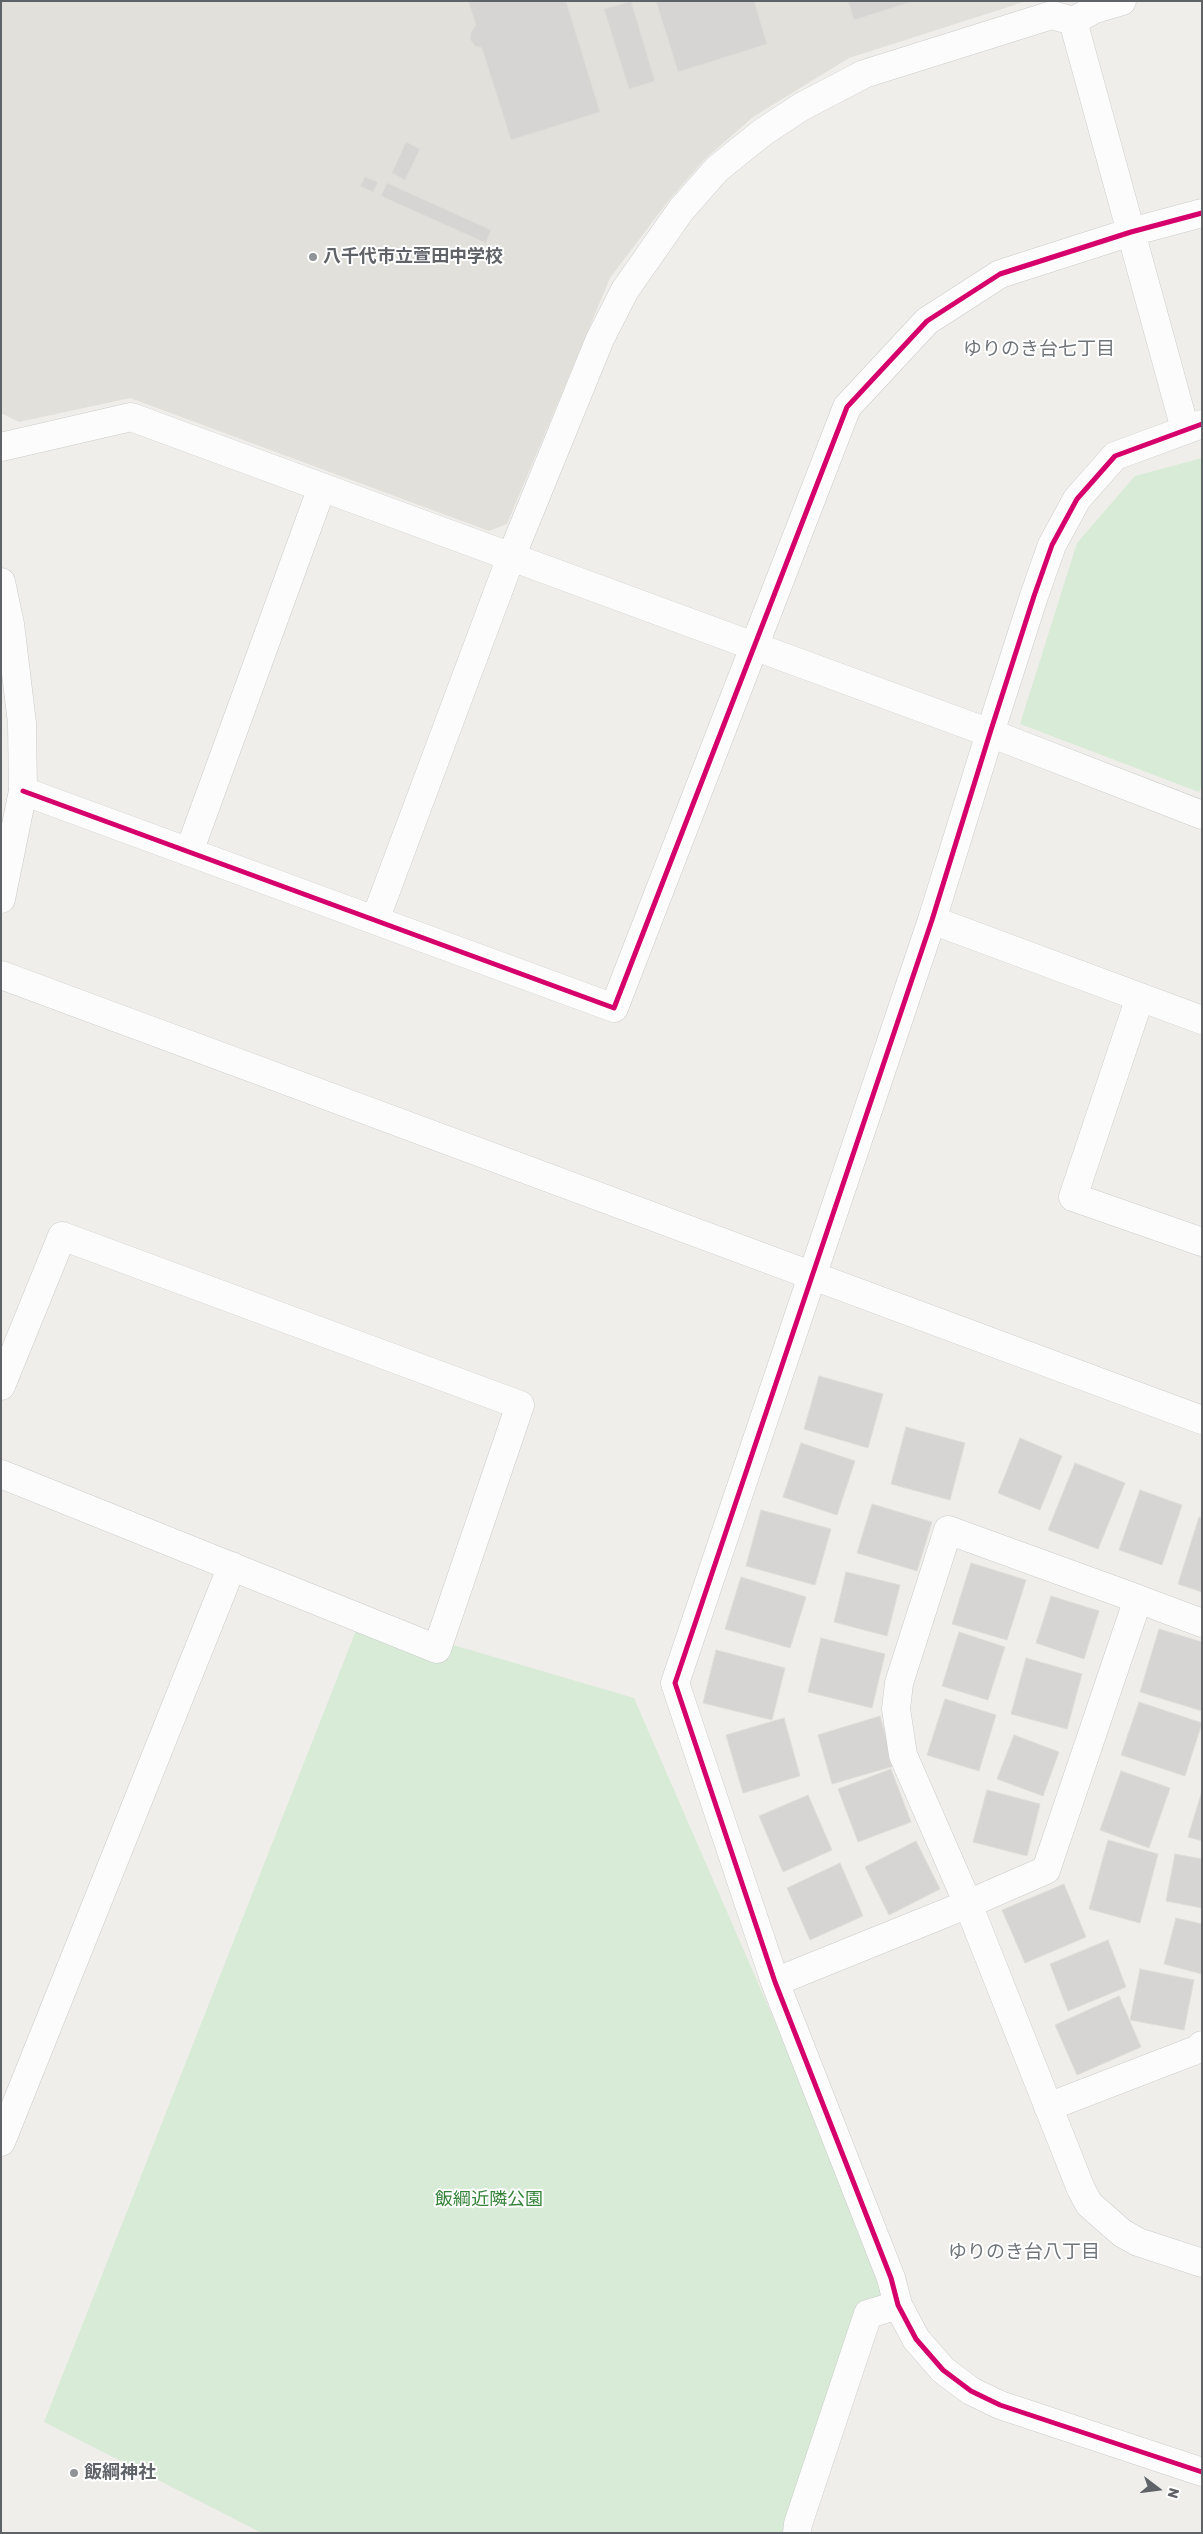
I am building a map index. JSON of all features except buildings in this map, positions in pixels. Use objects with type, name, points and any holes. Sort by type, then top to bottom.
[{"type":"street","points":[[375,920],[511,557],[600,338],[625,290],[681,210],[717,169],[763,132],[793,112],[864,74],[1058,13],[1095,9],[1122,1]]},
{"type":"street","points":[[1058,13],[1193,426],[1115,456],[1077,499],[1052,546],[990,733],[932,920],[675,1683],[775,1982],[891,2278],[898,2305],[916,2339],[943,2370],[971,2391],[1000,2405],[1202,2472]]},
{"type":"street","points":[[22,791],[614,1008],[847,407],[927,320],[1000,274],[1131,232],[1202,213]]},
{"type":"street","points":[[1,447],[131,417],[990,733],[1202,815]]},
{"type":"street","points":[[189,852],[322,487]]},
{"type":"street","points":[[1,582],[10,624],[22,723],[22,791],[1,899]]},
{"type":"street","points":[[932,920],[1202,1020]]},
{"type":"street","points":[[1,974],[1202,1420]]},
{"type":"street","points":[[1140,997],[1073,1196],[1202,1242]]},
{"type":"street","points":[[1,1386],[62,1236],[520,1405],[437,1649],[1,1474]]},
{"type":"street","points":[[1202,1623],[948,1530],[899,1683],[896,1709],[902,1755],[968,1904],[1081,2189],[1089,2204],[1122,2233],[1138,2242],[1202,2263]]},
{"type":"street","points":[[1,2142],[232,1566]]},
{"type":"street","points":[[775,1982],[968,1904],[1046,1870],[1138,1599]]},
{"type":"street","points":[[1048,2107],[1201,2048],[1202,2045]]},
{"type":"street","points":[[797,2533],[798,2524],[868,2314],[898,2305]]},
{"type":"shaded area","name":"八千代市立萱田中学校","points":[[1,1],[1027,1],[849,58],[753,117],[705,159],[669,200],[610,278],[507,524],[489,531],[130,398],[19,422],[1,413]]},
{"type":"green space","points":[[1202,458],[1202,786],[1199,792],[1020,724],[1077,543],[1135,476]]},
{"type":"green space","name":"飯綱近隣公園","points":[[361,1618],[634,1698],[898,2305],[865,2309],[792,2533],[262,2533],[44,2422]]},
{"type":"cycle path","points":[[23,791],[614,1008],[847,407],[927,321],[1000,274],[1131,232],[1202,213]]},
{"type":"cycle path","points":[[1202,424],[1115,456],[1077,499],[1052,545],[990,733],[932,920],[675,1683],[775,1982],[891,2278],[898,2305],[916,2339],[943,2370],[971,2391],[1000,2405],[1202,2472]]},
{"type":"place","name":"八千代市立萱田中学校","points":[[313,257]]},
{"type":"place","name":"飯綱神社","points":[[74,2473]]},
{"type":"district","name":"ゆりのき台七丁目","points":[[1039,350]]},
{"type":"district","name":"ゆりのき台八丁目","points":[[1024,2253]]}]
